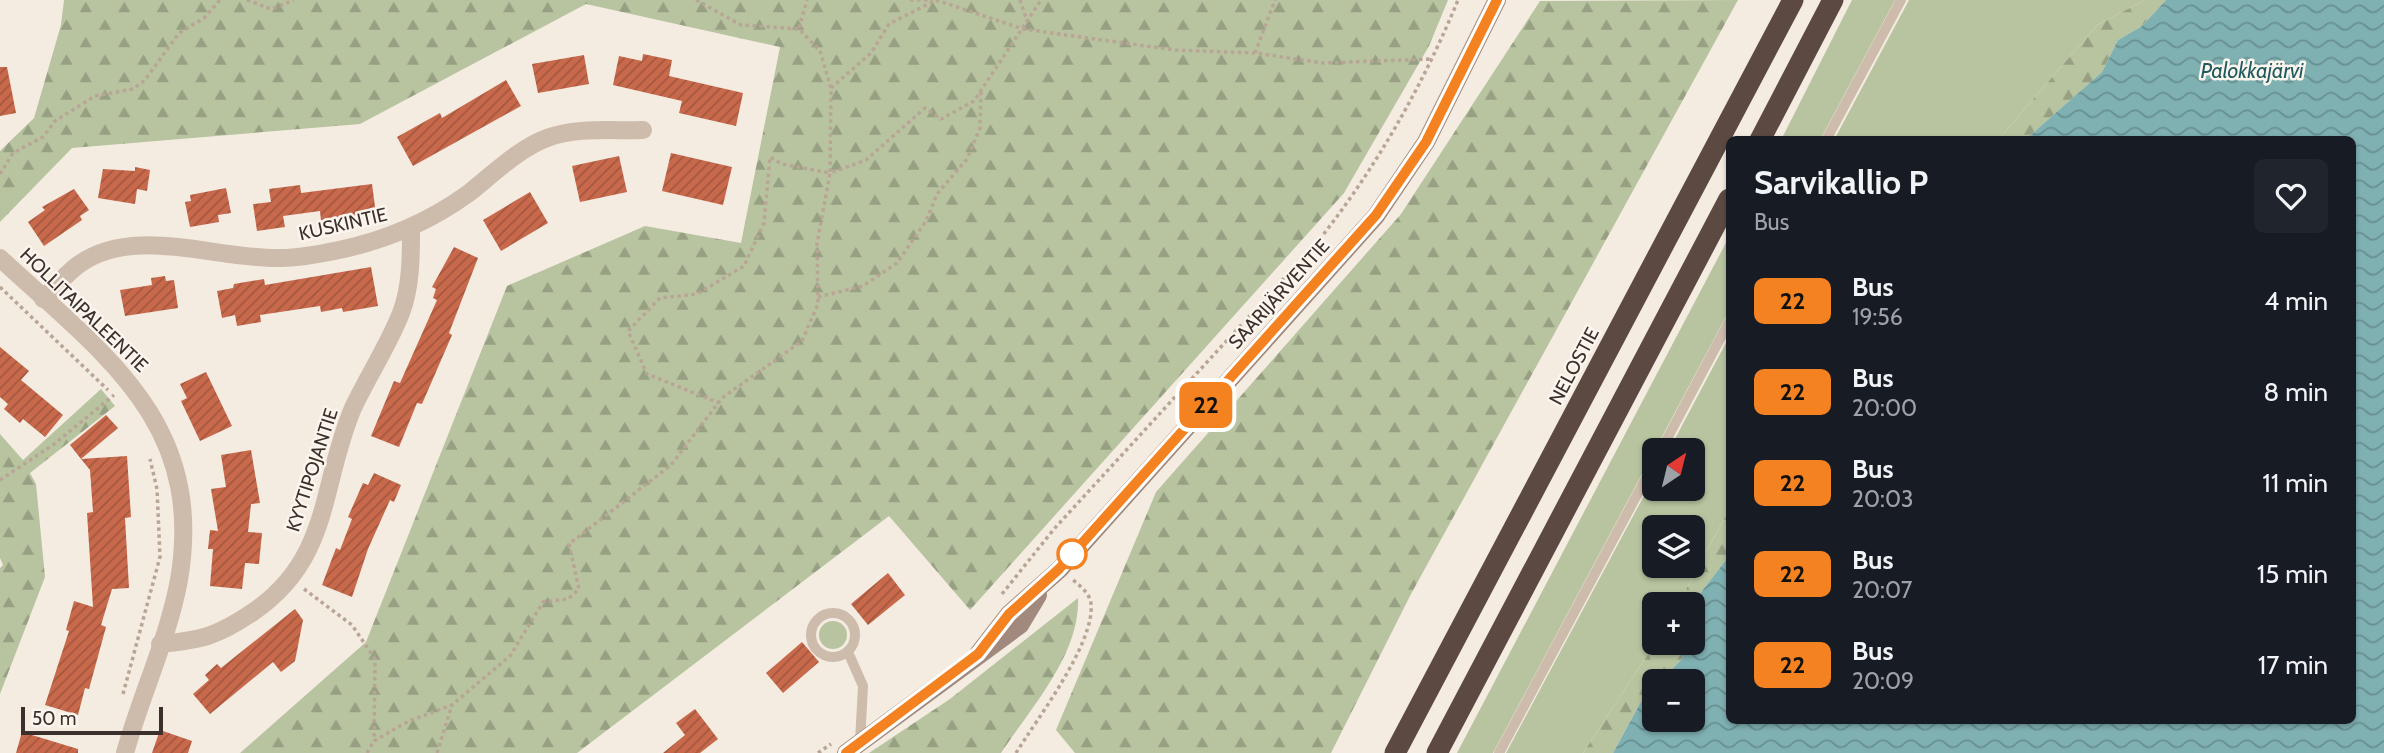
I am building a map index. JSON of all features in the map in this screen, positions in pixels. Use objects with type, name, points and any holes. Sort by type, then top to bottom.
[{"type":"highway","name":"NELOSTIE","points":[[1395,753],[1793,0]]},
{"type":"highway","points":[[1762,136],[1833,0]]},
{"type":"highway","points":[[1437,753],[1726,205]]},
{"type":"main road","name":"SAARIJÄRVENTIE","points":[[853,748],[978,654],[1009,614],[1059,569],[1376,215],[1426,142],[1497,0]]},
{"type":"street","name":"KUSKINTIE","points":[[43,299],[78,265],[112,249],[152,244],[196,252],[279,258],[342,250],[411,229],[466,194],[515,157],[548,138],[583,131],[643,130]]},
{"type":"street","name":"KYYTIPOJANTIE","points":[[160,645],[194,641],[223,632],[274,598],[299,570],[318,528],[352,410],[402,312],[411,268],[411,229]]},
{"type":"street","name":"HOLLITAIPALEENTIE","points":[[0,258],[100,351],[139,393],[165,436],[178,486],[183,522],[178,582],[125,753]]},
{"type":"lane","points":[[1828,136],[1901,0]]},
{"type":"lane","points":[[1667,438],[1726,328]]},
{"type":"lane","points":[[1499,753],[1642,485]]},
{"type":"lane","points":[[848,652],[831,657],[821,653],[813,645],[811,635],[816,620],[826,614],[846,617],[855,633],[848,652],[863,686],[853,748]]},
{"type":"path","points":[[0,174],[13,153],[43,137],[55,121],[95,96],[133,89],[145,80],[179,33],[204,18],[219,0]]},
{"type":"path","points":[[247,0],[271,9],[294,0]]},
{"type":"path","points":[[374,741],[409,721],[452,705],[510,656],[543,602],[568,599],[579,589],[569,544],[671,465],[719,403],[802,341],[818,304],[817,244],[830,173],[831,88],[820,51],[799,29],[741,25],[696,0]]},
{"type":"path","points":[[799,29],[807,0]]},
{"type":"path","points":[[910,0],[936,0],[1023,29],[1175,50],[1255,53],[1323,63],[1431,59]]},
{"type":"path","points":[[831,88],[871,53],[889,24],[936,0]]},
{"type":"path","points":[[1020,0],[1027,22]]},
{"type":"path","points":[[719,403],[647,374],[628,331],[660,298],[697,294],[744,266],[764,223],[771,157],[782,164],[830,173],[866,160],[925,107],[941,119],[974,101],[1041,0]]},
{"type":"path","points":[[1255,53],[1275,0]]},
{"type":"path","points":[[996,602],[1054,528],[1319,240],[1351,200],[1431,59],[1458,0]]},
{"type":"path","points":[[818,297],[863,286],[898,262],[926,221],[937,194],[967,159],[980,128],[981,89]]},
{"type":"path","points":[[0,287],[122,404]]},
{"type":"path","points":[[0,480],[53,445],[113,395]]},
{"type":"path","points":[[119,706],[160,557],[157,489],[147,448]]},
{"type":"path","points":[[1016,753],[1082,648],[1090,621],[1091,602],[1084,590],[1059,569]]},
{"type":"path","points":[[290,580],[352,625],[375,659],[374,741],[367,753]]},
{"type":"path","points":[[437,753],[452,705]]},
{"type":"green space","points":[[64,0],[1448,0],[1429,46],[1344,193],[970,610],[889,516],[577,753],[240,753],[366,642],[507,286],[645,226],[741,243],[780,47],[586,4],[360,124],[72,148],[0,222],[0,151],[34,118],[61,25]]},
{"type":"green space","points":[[1738,0],[1411,594],[1331,753],[1075,753],[1056,730],[1156,492],[1401,214],[1540,1]]},
{"type":"green space","points":[[1852,0],[1895,0],[1822,136],[1783,136]]},
{"type":"green space","points":[[1909,0],[2145,0],[2097,25],[2001,136],[1836,136]]},
{"type":"green space","points":[[2145,0],[2166,0],[2142,26],[2118,40],[2102,72],[2030,136],[2001,136],[2097,25]]},
{"type":"green space","points":[[1726,243],[1726,317],[1661,438],[1642,438],[1642,474],[1493,753],[1457,753]]},
{"type":"green space","points":[[1726,343],[1726,516],[1705,554],[1705,515],[1642,515],[1642,578],[1692,578],[1685,592],[1642,592],[1642,655],[1647,655],[1583,753],[1506,753],[1642,499],[1705,501],[1705,438],[1675,438]]},
{"type":"green space","points":[[101,389],[115,406],[30,473],[36,484],[45,577],[0,694],[0,568],[3,565],[0,558],[0,434],[23,460]]},
{"type":"green space","points":[[1726,516],[1726,560],[1701,592],[1685,592],[1692,578],[1705,578],[1705,554]]},
{"type":"green space","points":[[1078,598],[1071,640],[1062,660],[1052,680],[1001,753],[869,753],[950,699]]},
{"type":"green space","points":[[833,621],[843,625],[847,635],[843,645],[833,649],[823,645],[819,635],[823,625]]},
{"type":"green space","points":[[1647,655],[1682,655],[1683,658],[1672,669],[1642,669],[1642,700],[1613,753],[1583,753]]},
{"type":"water","name":"Palokkajärvi","points":[[2166,0],[2384,0],[2384,753],[1613,753],[1642,700],[1642,732],[1705,732],[1705,669],[1672,669],[1683,658],[1682,655],[1705,655],[1705,592],[1701,592],[1726,560],[1726,724],[2356,724],[2356,136],[2030,136],[2102,72],[2118,40],[2142,26]]},
{"type":"building","points":[[643,54],[672,60],[669,76],[743,93],[736,126],[679,113],[682,101],[613,85],[619,56],[642,61]]},
{"type":"building","points":[[584,55],[589,84],[538,93],[532,64]]},
{"type":"building","points":[[0,67],[7,67],[16,113],[0,116]]},
{"type":"building","points":[[506,80],[521,106],[413,166],[397,137],[440,113],[442,118]]},
{"type":"building","points":[[671,153],[732,167],[723,205],[662,191]]},
{"type":"building","points":[[619,156],[627,192],[580,202],[572,166]]},
{"type":"building","points":[[135,167],[150,170],[147,191],[137,189],[135,204],[98,198],[103,169],[135,171]]},
{"type":"building","points":[[372,184],[376,214],[321,221],[320,211],[283,216],[285,227],[257,231],[253,204],[271,202],[269,189],[300,185],[301,193]]},
{"type":"building","points":[[226,188],[231,213],[218,215],[219,222],[190,227],[185,202],[191,201],[190,195]]},
{"type":"building","points":[[74,189],[89,210],[80,216],[82,220],[44,246],[28,222],[45,210],[42,207]]},
{"type":"building","points":[[530,192],[548,223],[501,251],[483,220]]},
{"type":"building","points":[[454,247],[478,258],[449,333],[452,335],[422,404],[417,403],[399,447],[371,436],[394,381],[400,383],[437,300],[433,298],[436,289],[432,287]]},
{"type":"building","points":[[371,267],[378,306],[343,312],[342,308],[321,312],[320,306],[260,315],[261,322],[237,326],[235,315],[222,318],[217,291],[233,288],[234,284],[264,279],[265,285]]},
{"type":"building","points":[[165,276],[166,281],[174,280],[178,308],[125,316],[120,290],[152,285],[151,278]]},
{"type":"building","points":[[0,347],[29,371],[21,380],[63,415],[45,437],[23,419],[20,423],[4,409],[8,404],[0,397]]},
{"type":"building","points":[[206,372],[232,426],[200,441],[181,401],[187,398],[180,384]]},
{"type":"building","points":[[106,415],[118,428],[81,459],[70,445]]},
{"type":"building","points":[[251,450],[260,503],[251,504],[248,532],[262,533],[259,564],[245,563],[242,589],[210,586],[213,549],[208,549],[210,530],[218,531],[211,489],[226,487],[221,455]]},
{"type":"building","points":[[127,456],[131,517],[125,518],[129,588],[112,589],[101,625],[106,627],[89,689],[85,688],[78,715],[45,705],[69,631],[66,630],[74,601],[93,607],[87,513],[93,512],[90,470],[81,459]]},
{"type":"building","points":[[374,473],[401,485],[394,502],[390,500],[368,549],[352,597],[322,585],[336,548],[340,550],[352,519],[348,517],[363,483],[368,485]]},
{"type":"building","points":[[888,573],[905,595],[868,625],[851,604]]},
{"type":"building","points":[[295,609],[303,620],[295,661],[281,672],[273,662],[210,714],[193,694],[209,680],[205,675],[217,664],[221,668]]},
{"type":"building","points":[[802,642],[819,662],[783,693],[766,673]]},
{"type":"building","points":[[695,709],[718,739],[700,753],[663,753],[685,735],[676,723]]},
{"type":"building","points":[[160,730],[192,741],[188,753],[152,753]]},
{"type":"building","points":[[22,732],[78,749],[78,753],[16,753]]},
{"type":"bus line","name":"22","points":[[846,753],[978,654],[1009,614],[1059,569],[1350,248],[1404,177],[1426,142],[1497,0]]}]
